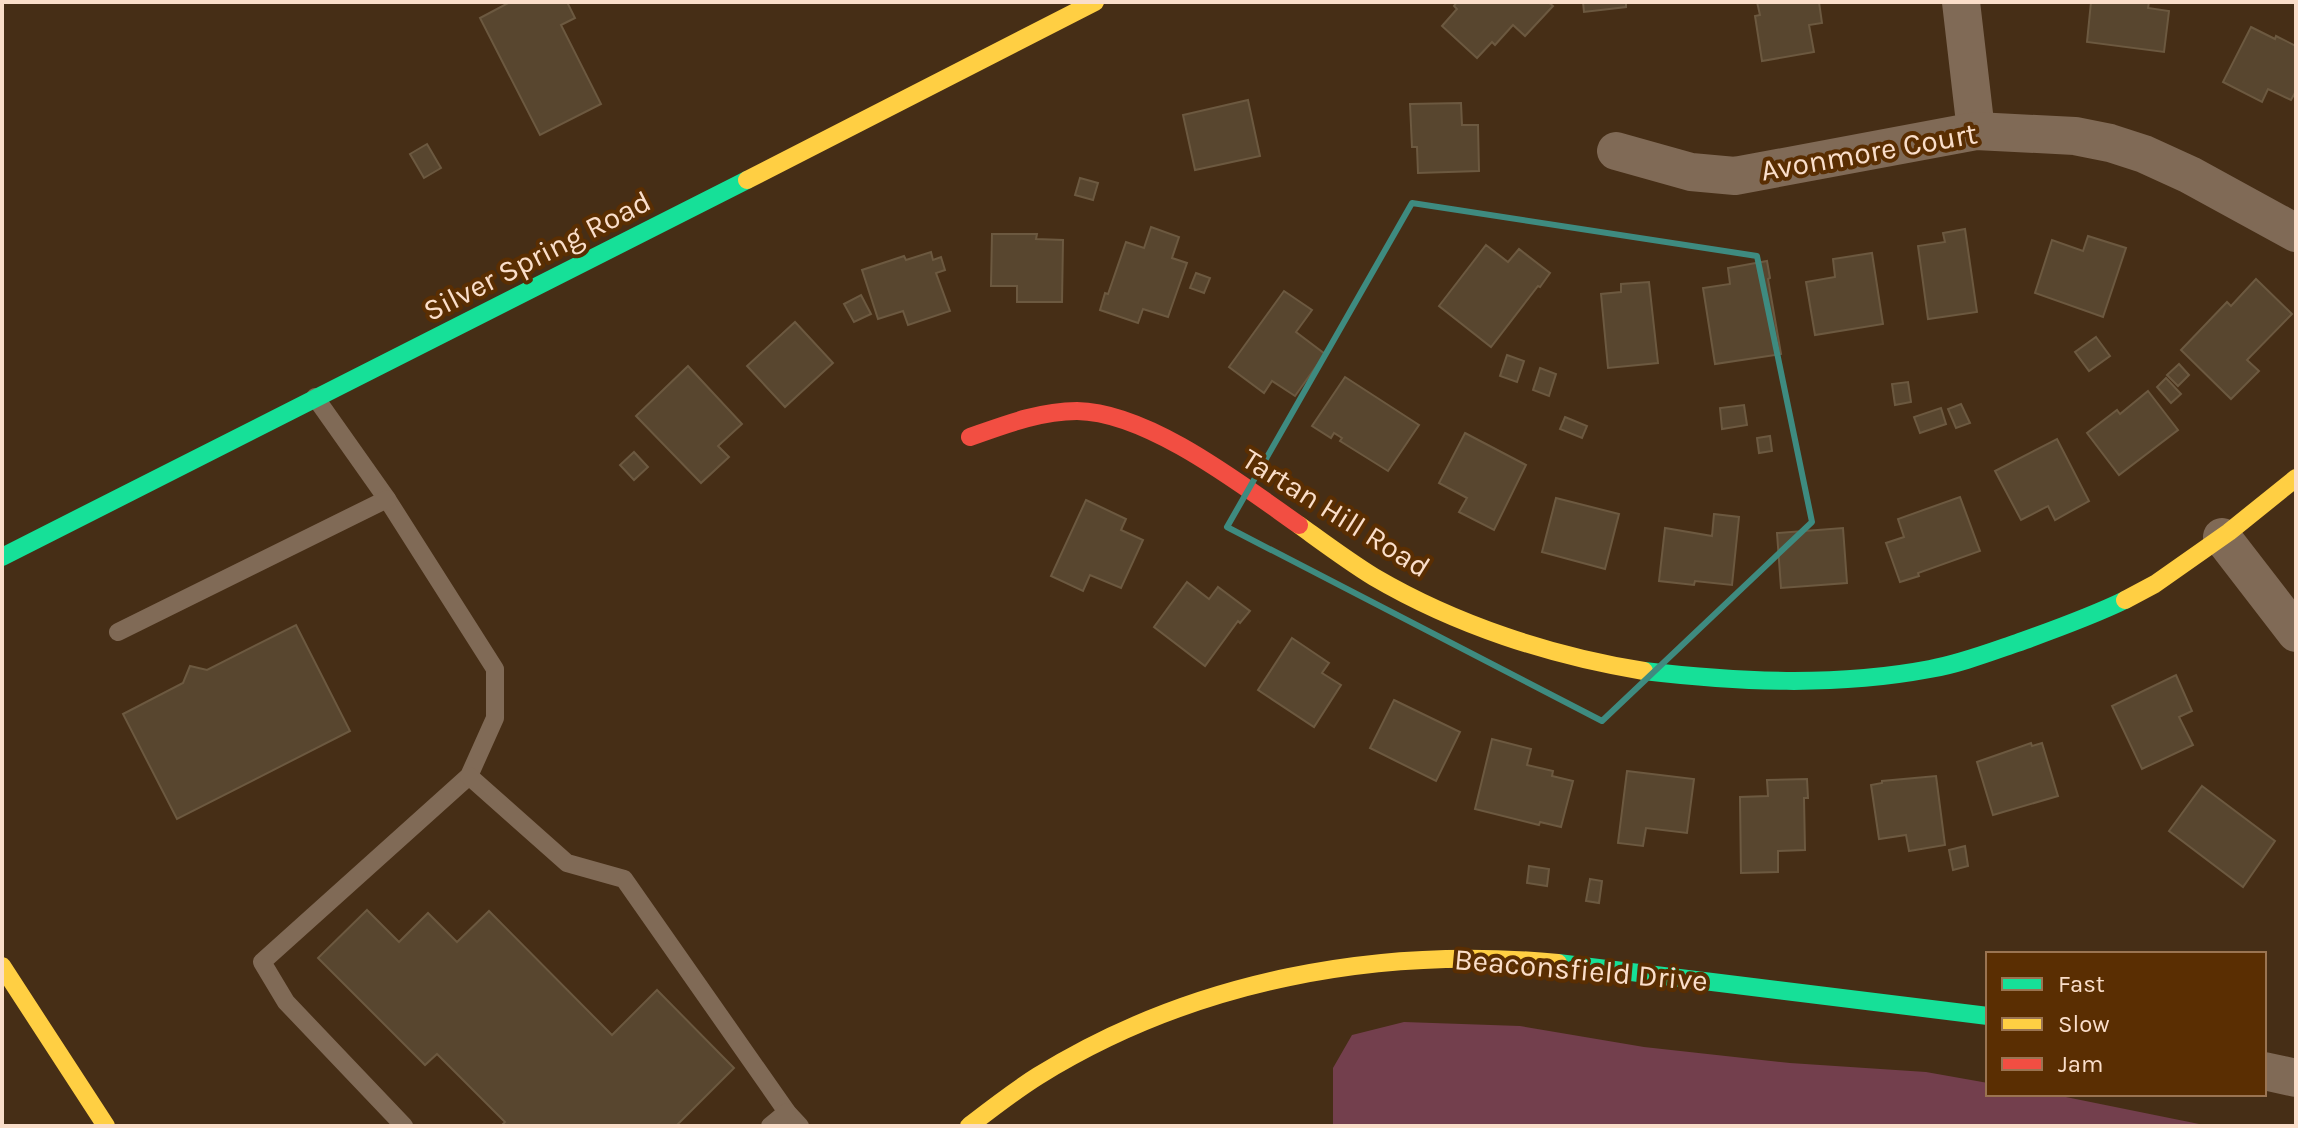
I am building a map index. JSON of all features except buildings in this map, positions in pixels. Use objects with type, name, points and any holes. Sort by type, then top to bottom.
[{"type":"street","name":"Silver Spring Road","points":[[2,557],[795,158],[1095,2]]},
{"type":"street","points":[[1961,2],[1976,131]]},
{"type":"street","name":"Avonmore Court","points":[[1616,151],[1691,172],[1735,176],[1976,131],[2075,136],[2144,154],[2190,175],[2296,233]]},
{"type":"street","name":"Tartan Hill Road","points":[[970,437],[1016,421],[1059,412],[1091,412],[1124,420],[1176,444],[1376,578],[1475,627],[1550,652],[1665,675],[1783,682],[1922,671],[1988,653],[2071,624],[2144,590],[2222,537],[2296,478]]},
{"type":"street","points":[[2222,537],[2296,633]]},
{"type":"street","name":"Beaconsfield Drive","points":[[969,1126],[1046,1071],[1095,1045],[1191,1004],[1286,977],[1389,962],[1441,958],[1560,964],[1986,1016]]},
{"type":"street","points":[[2,966],[106,1126]]},
{"type":"street","points":[[2266,1071],[2296,1078]]},
{"type":"lane","points":[[315,397],[387,499],[495,669],[495,718],[469,776],[262,962],[286,1002],[404,1126]]},
{"type":"lane","points":[[118,632],[387,499]]},
{"type":"lane","points":[[469,776],[567,863],[624,879],[787,1112],[800,1126]]},
{"type":"lane","points":[[770,1126],[787,1112]]},
{"type":"highlighted area","points":[[1412,203],[1757,256],[1812,522],[1602,721],[1227,527]]},
{"type":"shaded area","points":[[1404,1022],[1520,1026],[1644,1047],[1790,1063],[1926,1072],[1986,1083],[1986,1096],[2061,1096],[2209,1126],[1333,1126],[1333,1068],[1352,1035]]},
{"type":"traffic: fast","points":[[2,557],[747,180]]},
{"type":"traffic: fast","points":[[1644,671],[1787,681],[1894,675],[1974,658],[2125,600]]},
{"type":"traffic: fast","points":[[1558,963],[1986,1016]]},
{"type":"traffic: slow","points":[[747,180],[1095,2]]},
{"type":"traffic: slow","points":[[2125,600],[2155,584],[2229,532],[2296,478]]},
{"type":"traffic: slow","points":[[1299,525],[1374,577],[1471,624],[1574,657],[1644,671]]},
{"type":"traffic: slow","points":[[969,1126],[1029,1082],[1097,1043],[1159,1015],[1223,994],[1289,977],[1355,966],[1423,960],[1490,959],[1558,963]]},
{"type":"traffic: slow","points":[[2,966],[106,1126]]},
{"type":"traffic: jam","points":[[970,437],[1049,413],[1077,411],[1105,415],[1134,424],[1193,453],[1299,525]]}]
